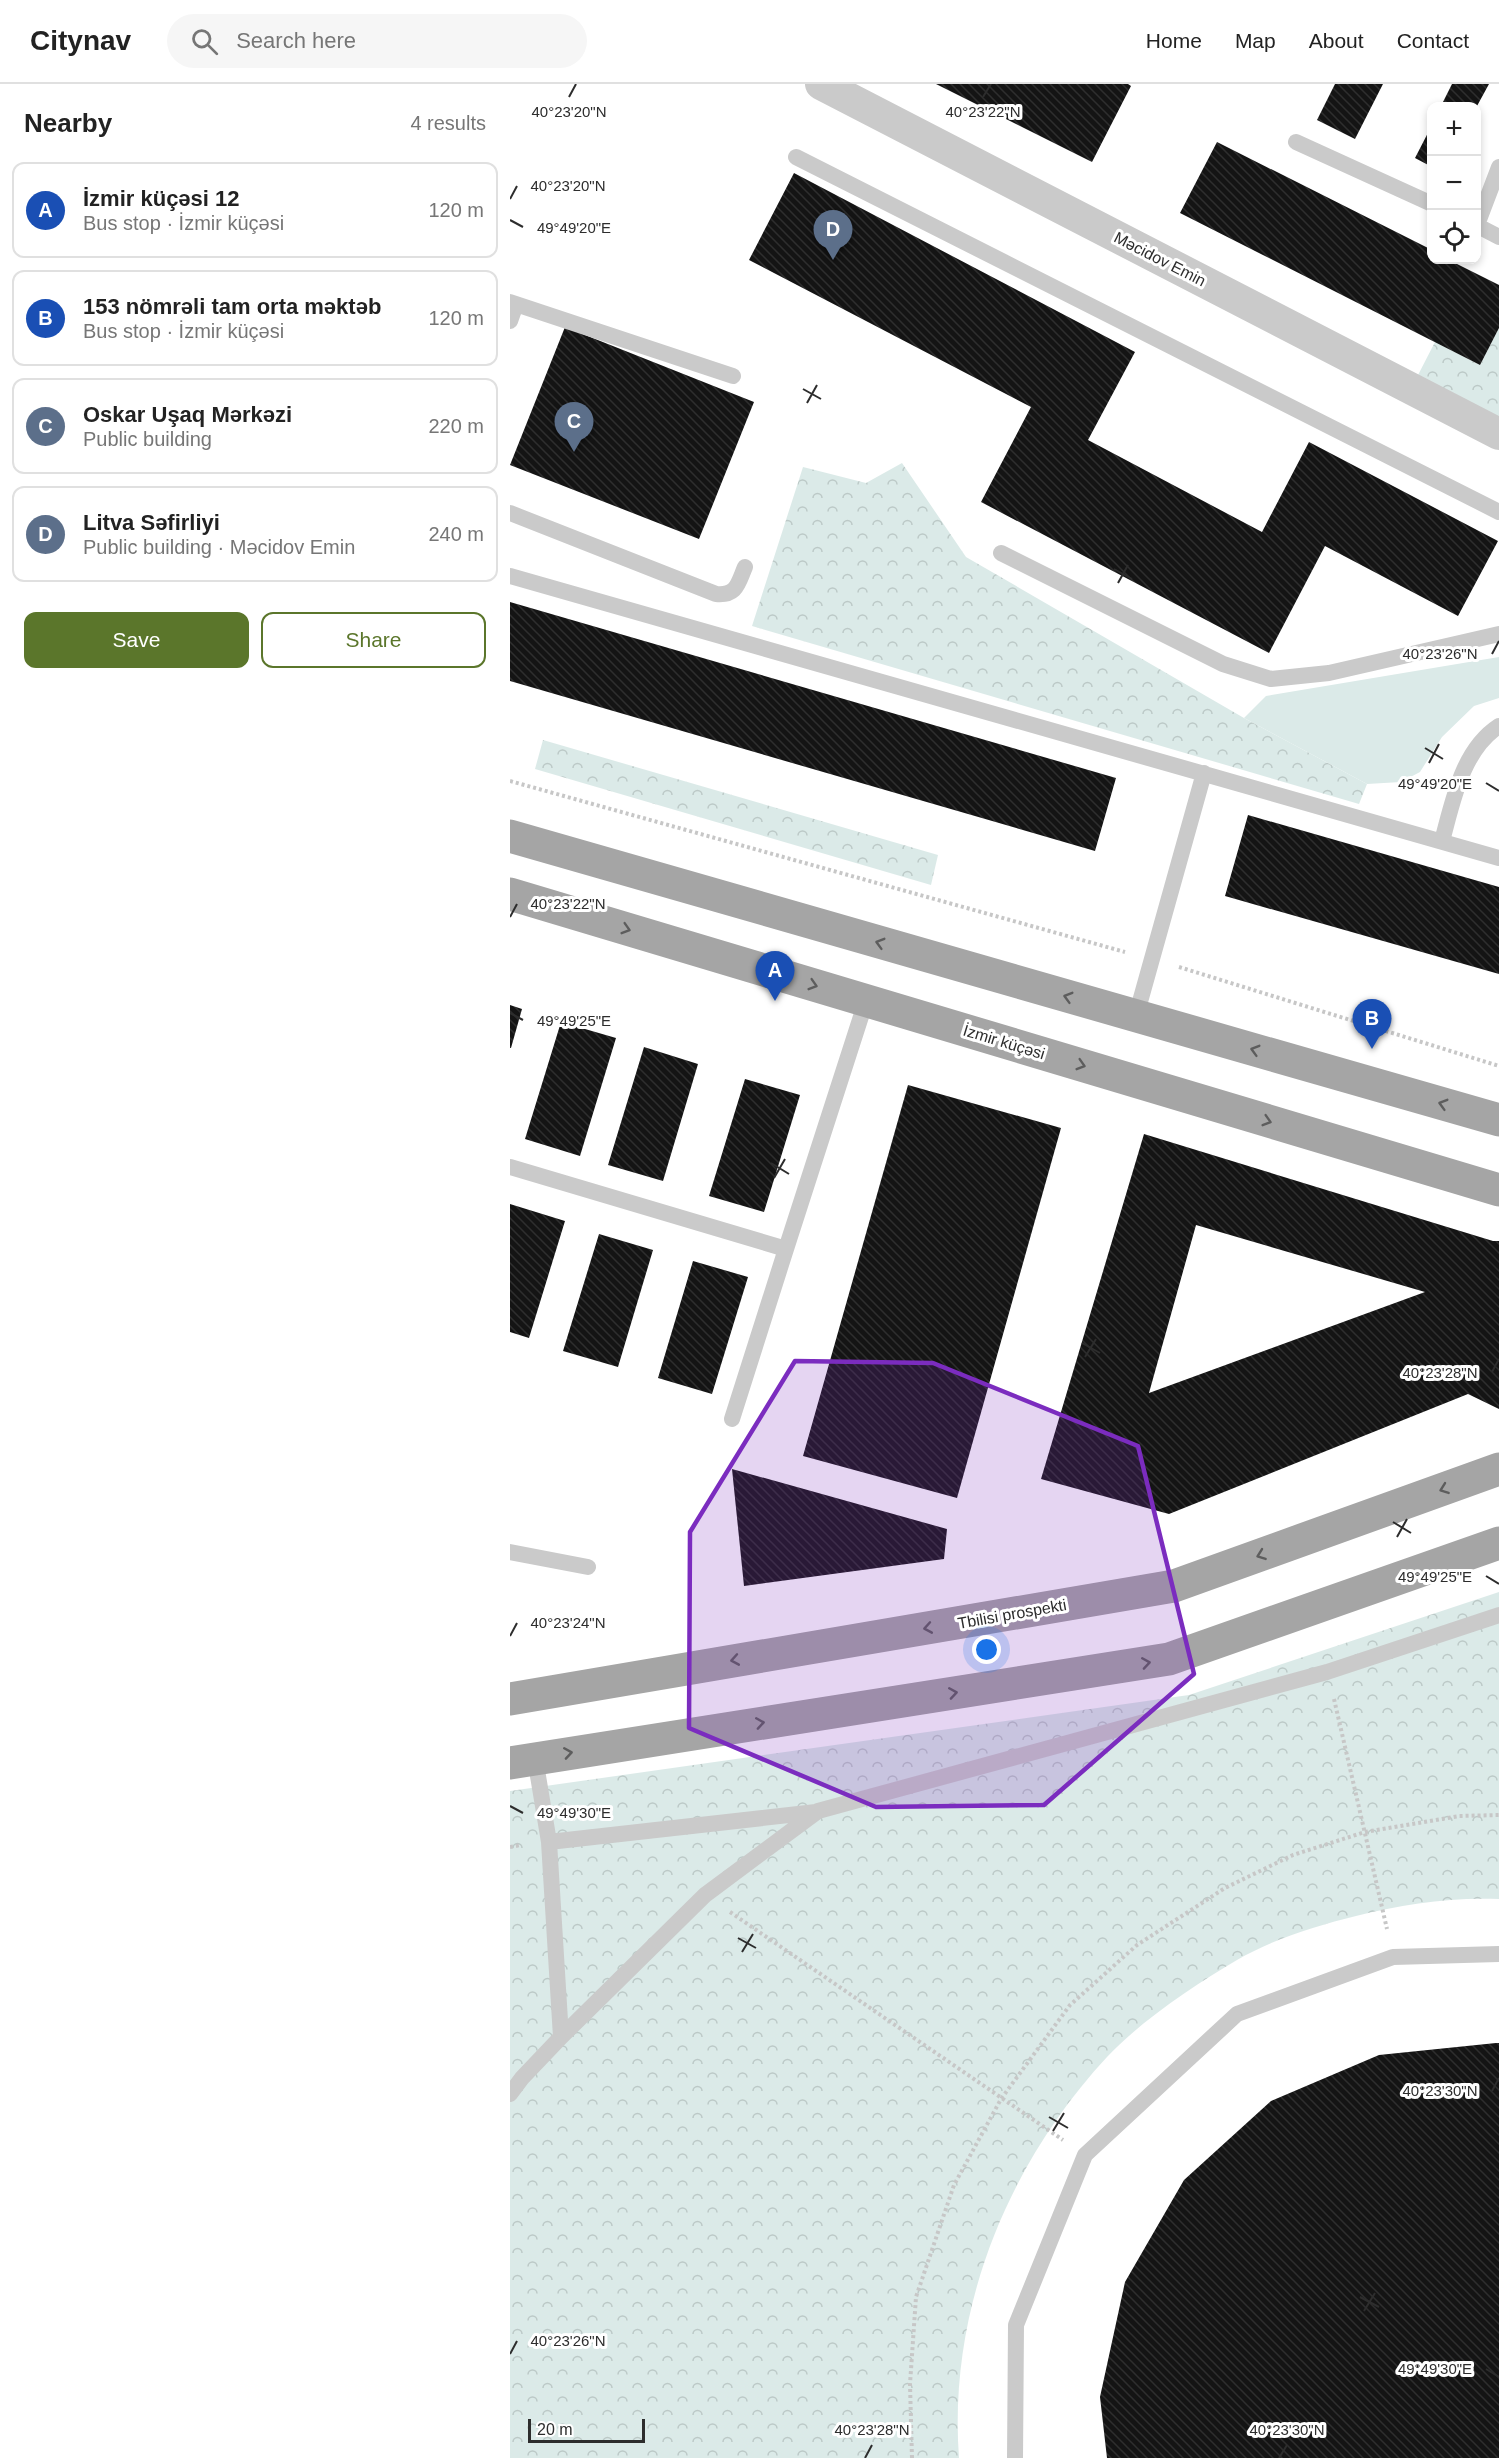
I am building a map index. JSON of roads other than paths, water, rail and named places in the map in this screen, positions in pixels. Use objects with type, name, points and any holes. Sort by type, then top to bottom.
[{"type":"main road","points":[[510,836],[1499,1120]]},
{"type":"main road","name":"İzmir küçəsi","points":[[510,894],[1499,1190]]},
{"type":"main road","name":"Tbilisi prospekti","points":[[510,1699],[1174,1586],[1499,1469]]},
{"type":"main road","points":[[523,1761],[1169,1659],[1499,1543]]},
{"type":"street","name":"Məcidov Emin","points":[[821,84],[1499,434]]},
{"type":"lane","points":[[1296,142],[1427,202]]},
{"type":"lane","points":[[796,157],[1499,512]]},
{"type":"lane","points":[[1481,214],[1499,167]]},
{"type":"lane","points":[[1481,227],[1499,237]]},
{"type":"lane","points":[[510,321],[513,303],[733,376]]},
{"type":"lane","points":[[510,513],[716,594],[726,595],[732,592],[745,567]]},
{"type":"lane","points":[[1001,553],[1223,664],[1271,679],[1329,673],[1499,634]]},
{"type":"lane","points":[[510,576],[1499,858]]},
{"type":"lane","points":[[1442,841],[1459,781],[1485,735],[1499,726]]},
{"type":"lane","points":[[1136,1016],[1204,773]]},
{"type":"lane","points":[[732,1419],[866,1001]]},
{"type":"lane","points":[[510,1167],[786,1249]]},
{"type":"lane","points":[[510,1552],[588,1567]]},
{"type":"lane","points":[[549,1842],[818,1811],[1327,1672],[1499,1615]]},
{"type":"lane","points":[[523,1761],[549,1842],[561,2037]]},
{"type":"lane","points":[[510,2094],[561,2037],[705,1895],[818,1811]]},
{"type":"lane","points":[[1015,2458],[1016,2325],[1085,2155],[1237,2014],[1393,1957],[1499,1954]]},
{"type":"place","name":"Litva Səfirliyi","points":[[833,260]]},
{"type":"place","name":"Oskar Uşaq Mərkəzi","points":[[574,452]]},
{"type":"place","name":"İzmir küçəsi 12","points":[[775,1001]]},
{"type":"place","name":"153 nömrəli tam orta məktəb","points":[[1372,1049]]}]
